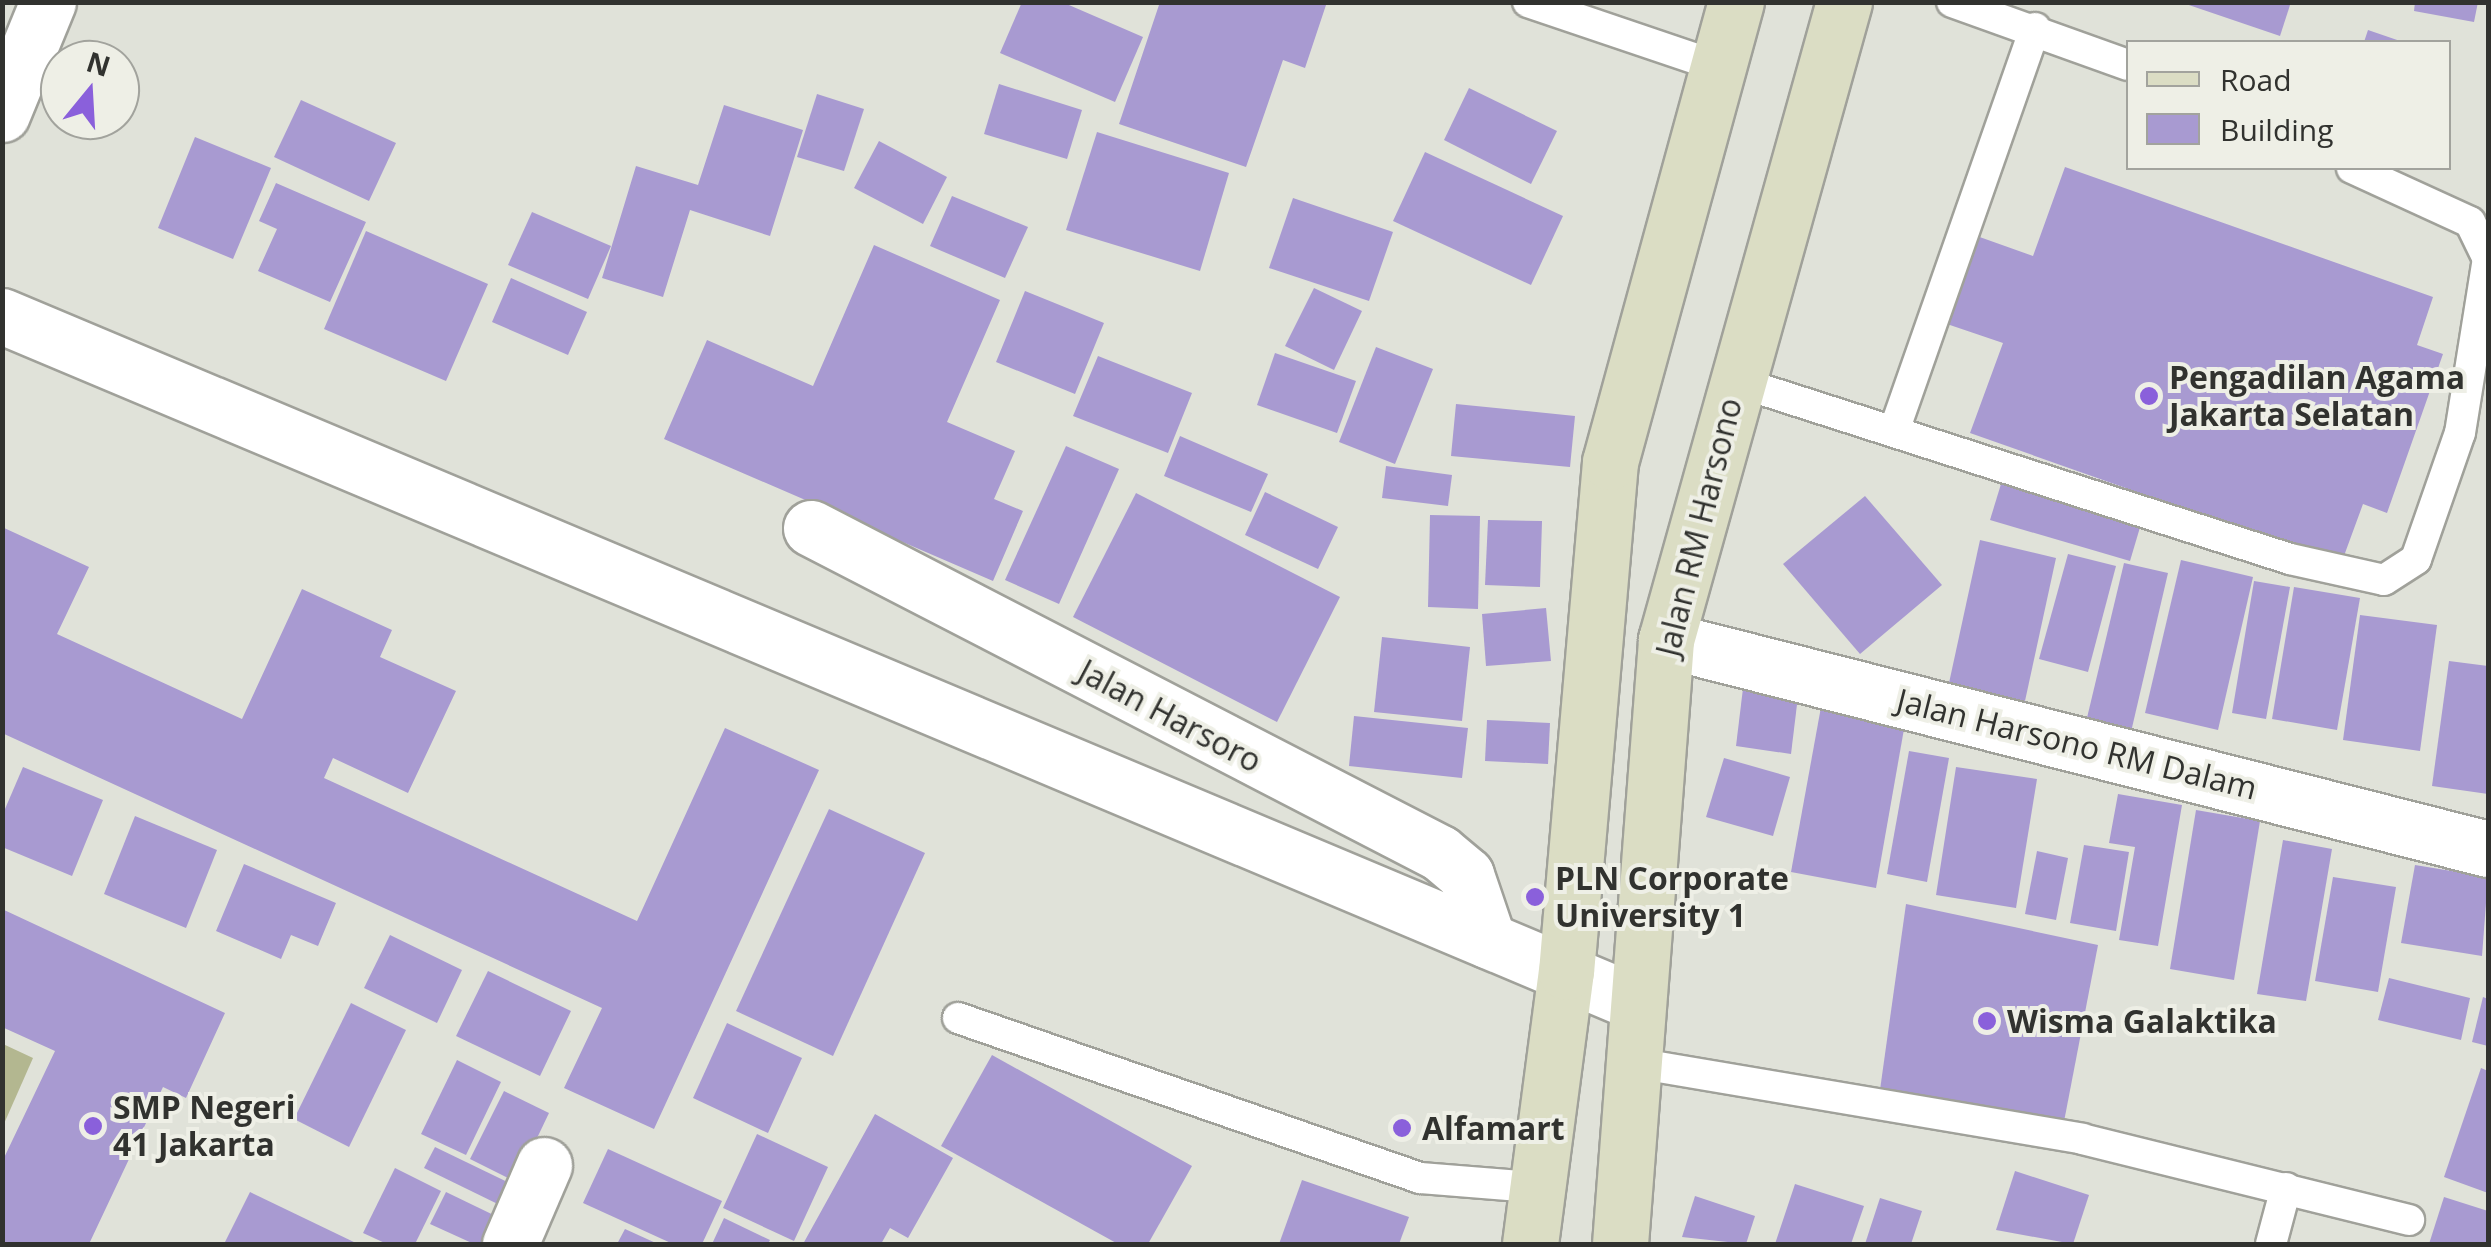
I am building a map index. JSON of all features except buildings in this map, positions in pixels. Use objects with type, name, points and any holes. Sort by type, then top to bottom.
[{"type":"main road","name":"Jalan RM Harsono","points":[[1620,1244],[1666,640],[1844,2]]},
{"type":"main road","points":[[1530,1244],[1543,1188],[1566,972],[1610,462],[1729,39]]},
{"type":"street","points":[[2,114],[48,2]]},
{"type":"street","points":[[2,316],[1637,1003]]},
{"type":"street","name":"Jalan Harsoro","points":[[811,528],[1440,853],[1466,875],[1488,940]]},
{"type":"street","name":"Jalan Harsono RM Dalam","points":[[1666,640],[2488,849]]},
{"type":"street","points":[[510,1244],[544,1165]]},
{"type":"lane","points":[[1528,2],[1729,39],[1762,2]]},
{"type":"lane","points":[[1952,2],[2035,28],[2126,64]]},
{"type":"lane","points":[[1894,431],[2035,28]]},
{"type":"lane","points":[[1735,382],[2290,559],[2384,580],[2416,559],[2460,433],[2488,259],[2470,222],[2356,170]]},
{"type":"lane","points":[[958,1018],[1420,1178],[1543,1188]]},
{"type":"lane","points":[[1634,1063],[2045,1132],[2409,1220]]},
{"type":"lane","points":[[2271,1244],[2286,1188]]},
{"type":"green space","points":[[3,1044],[33,1058],[3,1126]]},
{"type":"place","name":"Pengadilan Agama Jakarta Selatan","points":[[2149,396]]},
{"type":"place","name":"PLN Corporate University 1","points":[[1535,897]]},
{"type":"place","name":"Wisma Galaktika","points":[[1987,1021]]},
{"type":"place","name":"SMP Negeri 41 Jakarta","points":[[93,1126]]},
{"type":"place","name":"Alfamart","points":[[1402,1128]]}]
